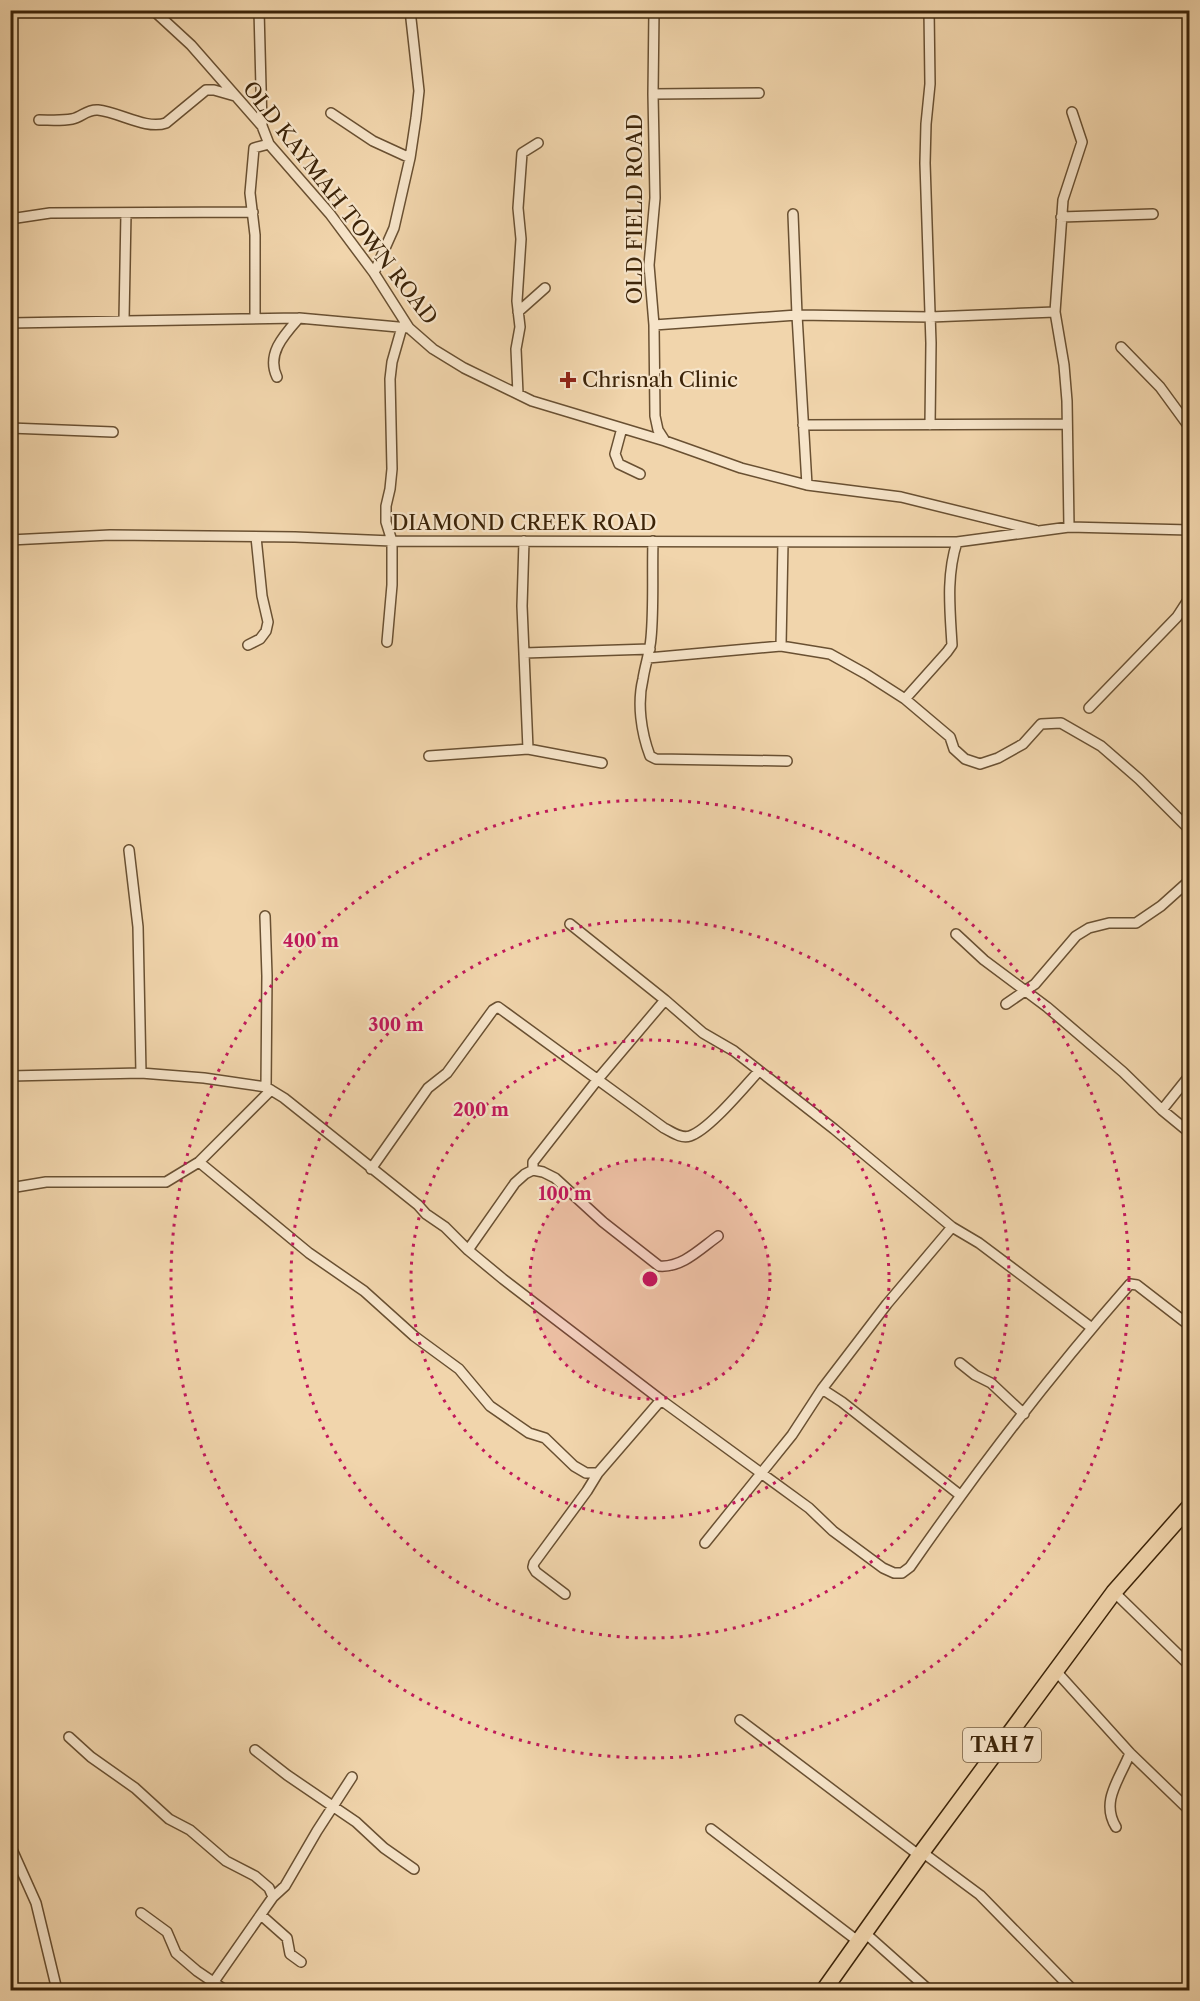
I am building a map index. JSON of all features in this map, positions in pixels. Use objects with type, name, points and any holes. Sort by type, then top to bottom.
[{"type":"highway","name":"TAH 7","points":[[824,1990],[922,1852],[1114,1592],[1187,1513]]},
{"type":"street","name":"OLD KAYMAH TOWN ROAD","points":[[153,10],[191,45],[262,126],[269,144],[330,214],[374,273],[406,327],[449,359],[532,401],[665,441],[741,468],[807,485],[901,498],[1038,531]]},
{"type":"street","points":[[259,10],[262,126]]},
{"type":"street","points":[[374,273],[394,228],[410,158],[419,91],[410,10]]},
{"type":"street","name":"OLD FIELD ROAD","points":[[654,10],[655,192],[649,265],[654,325],[655,416],[658,430],[665,441]]},
{"type":"street","points":[[929,10],[930,84],[925,162],[930,317],[930,425]]},
{"type":"street","points":[[39,120],[75,119],[94,109],[159,126],[166,123],[206,90],[235,96]]},
{"type":"street","points":[[653,94],[759,93]]},
{"type":"street","points":[[1069,527],[1064,365],[1055,312],[1063,200],[1082,142],[1072,112]]},
{"type":"street","points":[[331,113],[373,141],[410,158]]},
{"type":"street","points":[[518,394],[516,350],[520,327],[517,301],[521,239],[518,208],[520,166],[522,153],[538,143]]},
{"type":"street","points":[[255,318],[253,212],[250,193],[254,148],[269,144]]},
{"type":"street","points":[[10,219],[50,213],[253,212]]},
{"type":"street","points":[[124,321],[126,213]]},
{"type":"street","points":[[793,214],[807,485]]},
{"type":"street","points":[[1061,217],[1153,214]]},
{"type":"street","points":[[519,312],[544,288]]},
{"type":"street","points":[[654,325],[797,315],[930,317],[1055,312]]},
{"type":"street","points":[[278,377],[273,364],[276,348],[299,318]]},
{"type":"street","points":[[10,323],[299,318],[406,327],[392,362],[390,379],[392,469],[386,522],[392,541],[392,585],[387,642]]},
{"type":"street","points":[[1121,347],[1160,387],[1190,428]]},
{"type":"street","points":[[803,425],[1067,424]]},
{"type":"street","points":[[10,428],[113,432]]},
{"type":"street","points":[[622,428],[615,454],[619,464],[640,474]]},
{"type":"street","name":"DIAMOND CREEK ROAD","points":[[10,540],[110,535],[392,541],[957,542],[1069,527],[1190,530]]},
{"type":"street","points":[[248,645],[260,639],[268,622],[262,596],[256,537]]},
{"type":"street","points":[[524,541],[522,606],[528,749]]},
{"type":"street","points":[[653,541],[649,653],[640,700],[643,728],[650,756],[656,759],[788,761]]},
{"type":"street","points":[[781,646],[783,542]]},
{"type":"street","points":[[905,699],[952,645],[949,592],[952,558],[957,542]]},
{"type":"street","points":[[1089,708],[1177,617],[1190,597]]},
{"type":"street","points":[[524,653],[649,653],[781,646],[830,654],[905,699],[950,737],[954,749],[965,759],[980,764],[998,758],[1023,744],[1041,724],[1060,723],[1101,746],[1139,778],[1190,830]]},
{"type":"street","points":[[429,756],[528,749],[602,763]]},
{"type":"street","points":[[129,850],[138,927],[141,1073]]},
{"type":"street","points":[[1006,1004],[1027,992],[1076,936],[1089,928],[1109,923],[1136,923],[1161,906],[1190,880]]},
{"type":"street","points":[[10,1188],[46,1182],[166,1182],[199,1162],[269,1088],[265,916]]},
{"type":"street","points":[[570,924],[703,1033],[734,1052],[834,1129],[952,1227],[979,1243],[1092,1328]]},
{"type":"street","points":[[956,934],[984,960],[1027,992],[1123,1072],[1162,1110],[1190,1133]]},
{"type":"street","points":[[533,1170],[533,1162],[598,1079],[665,1000]]},
{"type":"street","points":[[370,1169],[428,1088],[447,1073],[488,1016],[498,1007],[664,1128],[681,1136],[690,1136],[705,1128],[759,1071]]},
{"type":"street","points":[[10,1076],[141,1073],[216,1079],[269,1088],[445,1227],[503,1279],[661,1400],[809,1508],[833,1531],[883,1569],[894,1573],[902,1573],[910,1567],[960,1495],[1092,1328],[1130,1284],[1134,1284],[1190,1326]]},
{"type":"street","points":[[1162,1110],[1190,1075]]},
{"type":"street","points":[[199,1162],[309,1253],[364,1291],[414,1336],[459,1369],[490,1406],[529,1433],[545,1438],[574,1466],[586,1473],[598,1473]]},
{"type":"street","points":[[468,1250],[515,1183],[533,1170],[555,1178],[603,1222],[659,1266],[670,1267],[678,1264],[718,1236]]},
{"type":"street","points":[[705,1543],[792,1435],[822,1389],[887,1304],[952,1227]]},
{"type":"street","points":[[960,1363],[997,1389],[1024,1414]]},
{"type":"street","points":[[822,1389],[842,1402],[872,1428],[960,1495]]},
{"type":"street","points":[[565,1594],[536,1572],[533,1567],[534,1563],[598,1473],[661,1400]]},
{"type":"street","points":[[1114,1592],[1190,1666]]},
{"type":"street","points":[[1055,1670],[1130,1753],[1190,1811]]},
{"type":"street","points":[[740,1720],[916,1853],[922,1852],[980,1895],[1073,1990]]},
{"type":"street","points":[[69,1737],[91,1757],[135,1788],[169,1819],[190,1830],[226,1861],[255,1876],[269,1888],[273,1897]]},
{"type":"street","points":[[255,1750],[356,1822],[384,1848],[414,1869]]},
{"type":"street","points":[[1116,1827],[1109,1816],[1111,1792],[1130,1753]]},
{"type":"street","points":[[213,1983],[273,1897],[285,1886],[352,1777]]},
{"type":"street","points":[[711,1829],[862,1937],[929,1990]]},
{"type":"street","points":[[10,1845],[36,1903],[57,1990]]},
{"type":"street","points":[[141,1913],[167,1932],[176,1953],[225,1990]]},
{"type":"street","points":[[261,1916],[287,1938],[290,1954],[301,1962]]},
{"type":"place","name":"Chrisnah Clinic","points":[[568,380]]}]
